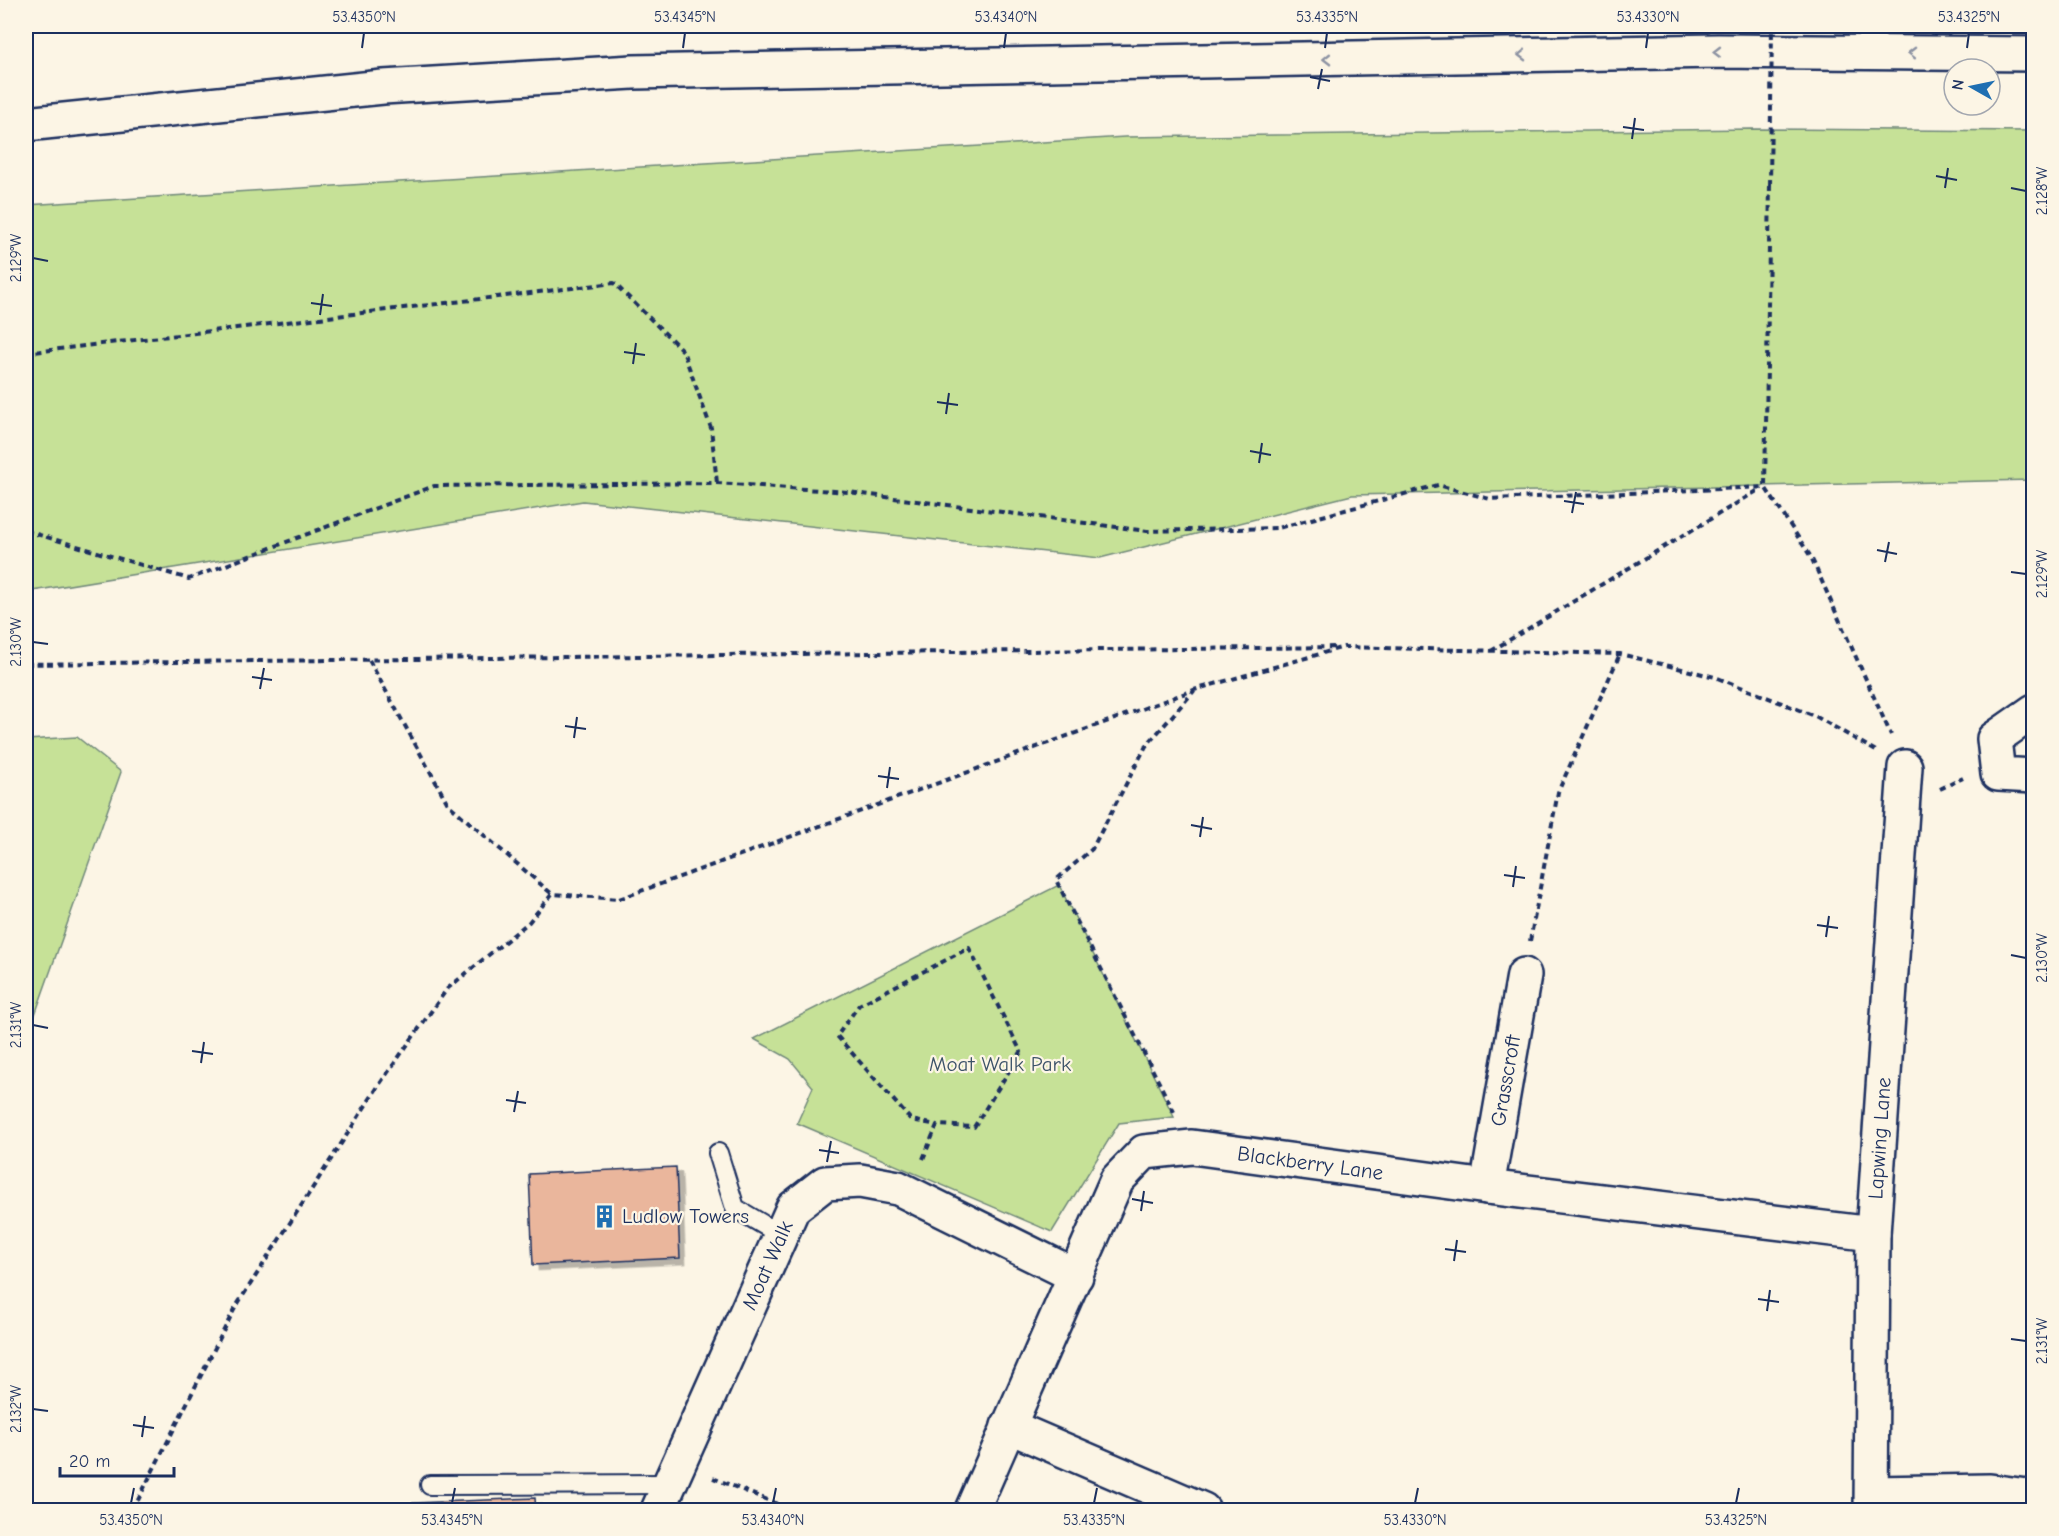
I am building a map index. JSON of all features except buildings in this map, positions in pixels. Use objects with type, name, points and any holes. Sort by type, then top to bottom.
[{"type":"main road","points":[[26,124],[383,87],[633,72],[1718,51],[2034,54]]},
{"type":"main road","points":[[2034,711],[1994,739],[1998,774],[2034,776]]},
{"type":"main road","name":"Lapwing Lane","points":[[1872,1502],[1873,1234],[1905,767]]},
{"type":"main road","name":"Grasscroft","points":[[1487,1187],[1524,975]]},
{"type":"main road","name":"Blackberry Lane","points":[[972,1510],[1117,1180],[1144,1152],[1192,1147],[1487,1187],[1873,1234]]},
{"type":"main road","name":"Moat Walk","points":[[669,1486],[793,1208],[825,1183],[860,1181],[898,1188],[1076,1276]]},
{"type":"main road","points":[[1008,1426],[1203,1510]]},
{"type":"main road","points":[[1872,1502],[1990,1491],[2034,1497]]},
{"type":"lane","points":[[718,1153],[735,1208],[781,1235]]},
{"type":"lane","points":[[430,1485],[669,1486]]},
{"type":"path","points":[[1772,26],[1765,487],[1811,556],[1905,767]]},
{"type":"path","points":[[26,353],[614,283],[683,351],[711,428],[717,483]]},
{"type":"path","points":[[26,531],[189,579],[434,486],[717,483],[848,492],[1147,531],[1278,528],[1438,485],[1490,499],[1765,487]]},
{"type":"path","points":[[1490,651],[1765,487]]},
{"type":"path","points":[[26,664],[1344,647],[1620,654],[1714,677],[1815,716],[1905,767]]},
{"type":"path","points":[[368,659],[448,804],[552,894],[619,899],[1194,690],[1344,647]]},
{"type":"path","points":[[1524,975],[1558,792],[1620,654]]},
{"type":"path","points":[[1192,1147],[1056,880],[1092,849],[1146,746],[1194,690]]},
{"type":"path","points":[[1902,805],[1997,764]]},
{"type":"path","points":[[133,1510],[236,1308],[379,1085],[447,989],[529,922],[552,894]]},
{"type":"path","points":[[969,948],[1021,1052],[974,1127],[937,1125],[910,1120],[837,1036],[860,1005],[969,948]]},
{"type":"path","points":[[909,1193],[937,1125]]},
{"type":"path","points":[[669,1486],[792,1510]]},
{"type":"green space","points":[[1753,129],[2033,131],[2033,480],[1352,495],[1100,558],[583,501],[26,592],[26,205],[1125,137]]},
{"type":"green space","points":[[77,737],[121,772],[26,1040],[26,740]]},
{"type":"green space","name":"Moat Walk Park","points":[[1059,885],[1174,1117],[1119,1123],[1052,1232],[797,1123],[813,1087],[790,1059],[754,1039]]},
{"type":"place","name":"Ludlow Towers","points":[[604,1216]]}]
